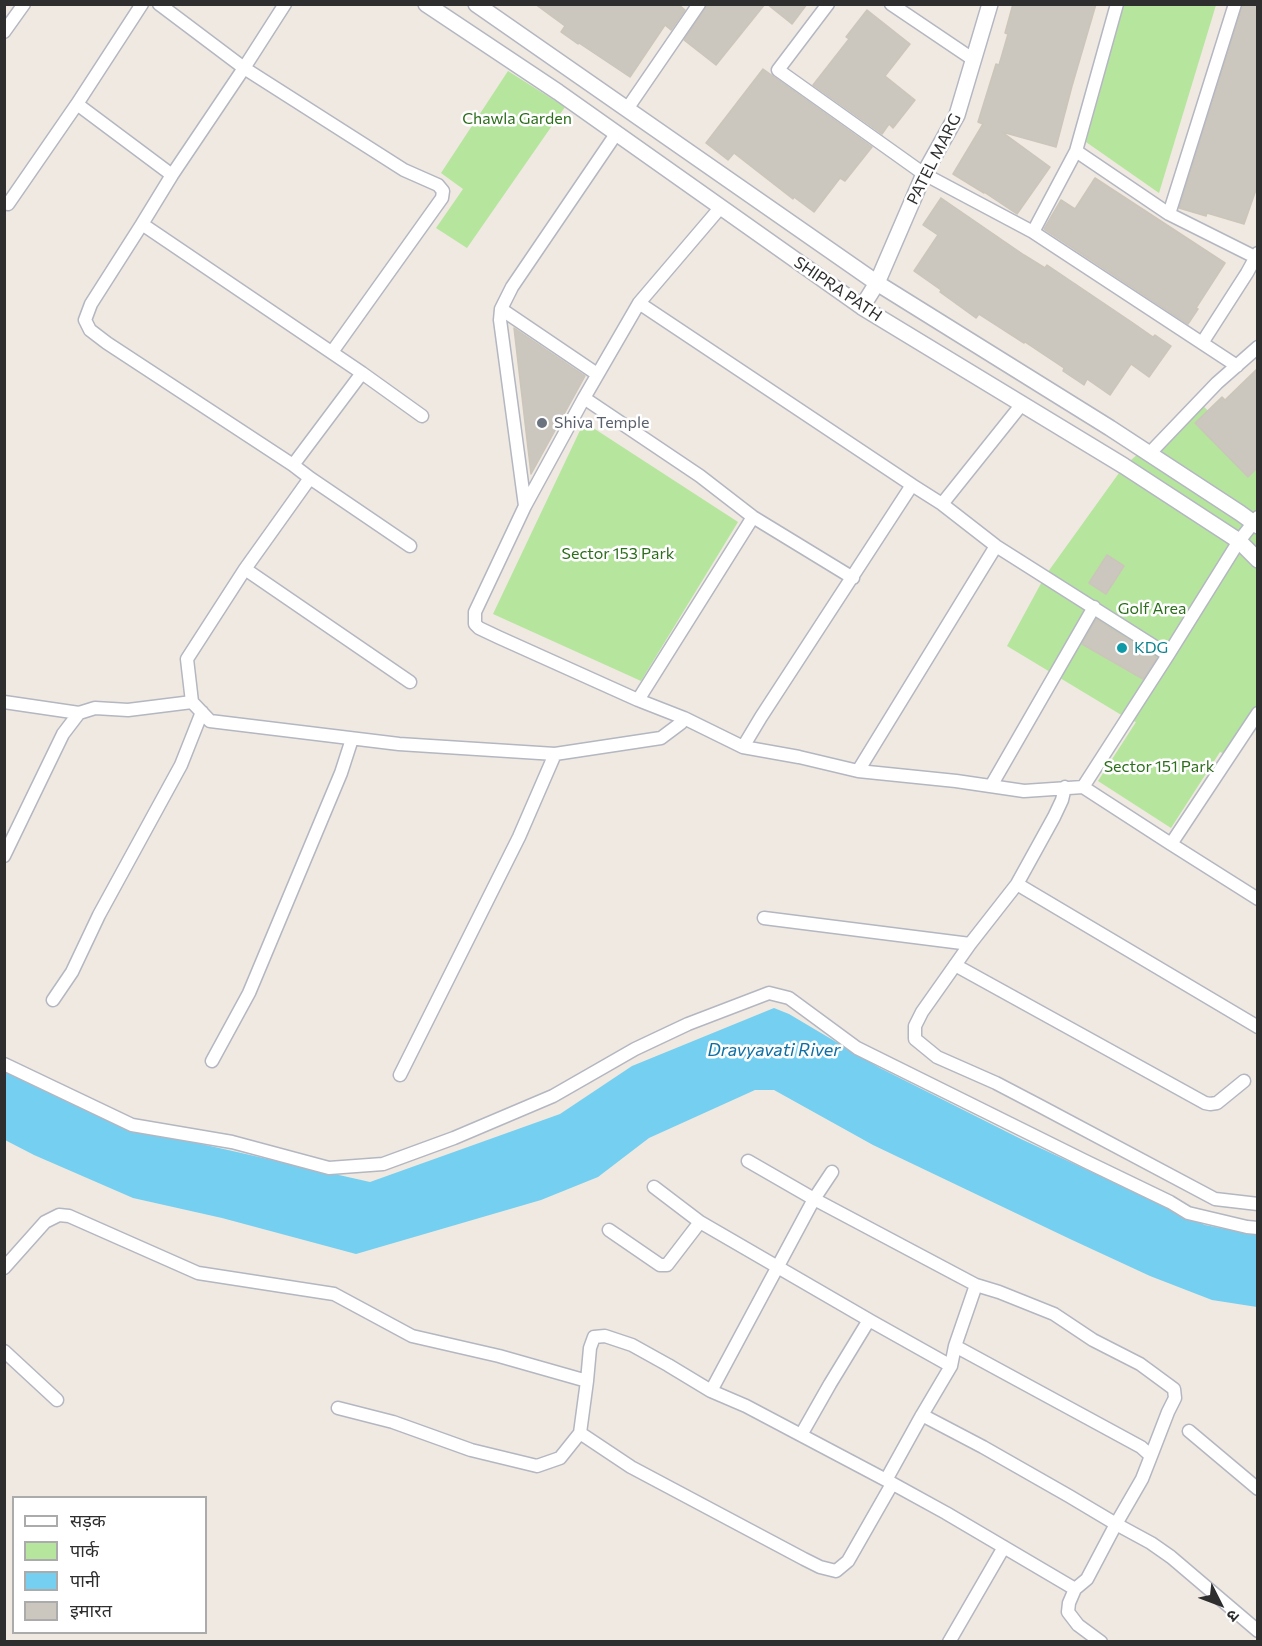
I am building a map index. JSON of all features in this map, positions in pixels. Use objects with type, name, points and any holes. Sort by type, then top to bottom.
[{"type":"street","points":[[4,32],[24,4]]},
{"type":"street","points":[[8,204],[142,4]]},
{"type":"street","points":[[159,4],[244,68],[404,170],[438,185],[443,191],[442,198],[332,352]]},
{"type":"street","points":[[285,4],[172,176],[91,304],[85,320],[90,330],[107,344],[293,465],[410,546]]},
{"type":"street","name":"SHIPRA PATH","points":[[426,4],[500,52],[862,307],[1124,466],[1239,541],[1257,560]]},
{"type":"street","name":"SHIPRA PATH","points":[[476,4],[877,283],[1256,521]]},
{"type":"street","points":[[627,109],[699,4]]},
{"type":"street","points":[[828,4],[778,70],[924,174],[1033,232],[1237,366]]},
{"type":"street","points":[[891,4],[974,60]]},
{"type":"street","name":"PATEL MARG","points":[[862,307],[877,283],[924,174],[957,115],[990,4]]},
{"type":"street","points":[[1033,232],[1076,151],[1117,4]]},
{"type":"street","points":[[1169,214],[1235,4]]},
{"type":"street","points":[[77,104],[172,176]]},
{"type":"street","points":[[525,506],[500,320],[501,309],[512,286],[616,134]]},
{"type":"street","points":[[1076,151],[1169,214],[1256,255],[1202,343]]},
{"type":"street","points":[[720,208],[639,303],[597,374],[525,506],[475,612],[475,624],[498,637],[638,700],[684,718],[743,747],[858,771],[1024,791],[1083,787],[1257,899]]},
{"type":"street","points":[[142,224],[332,352],[422,416]]},
{"type":"street","points":[[639,303],[942,504],[996,546],[1168,655]]},
{"type":"street","points":[[501,309],[597,374]]},
{"type":"street","points":[[1149,453],[1217,383],[1257,347]]},
{"type":"street","points":[[293,465],[362,373]]},
{"type":"street","points":[[584,398],[700,476],[753,517],[853,578]]},
{"type":"street","points":[[942,504],[1023,404]]},
{"type":"street","points":[[310,478],[245,569],[187,659],[192,702],[210,721],[399,744],[555,754],[661,738],[681,723],[684,718]]},
{"type":"street","points":[[743,747],[912,485]]},
{"type":"street","points":[[638,700],[753,517]]},
{"type":"street","points":[[1083,787],[1239,541],[1256,521]]},
{"type":"street","points":[[858,771],[996,546]]},
{"type":"street","points":[[245,569],[410,682]]},
{"type":"street","points":[[991,786],[1094,608]]},
{"type":"street","points":[[4,702],[79,713],[95,708],[128,710],[192,702]]},
{"type":"street","points":[[53,1000],[72,972],[99,915],[181,765],[202,712]]},
{"type":"street","points":[[4,855],[63,734],[79,713]]},
{"type":"street","points":[[1171,844],[1257,713]]},
{"type":"street","points":[[213,1061],[249,993],[341,773],[352,739]]},
{"type":"street","points":[[400,1075],[519,837],[555,754]]},
{"type":"street","points":[[1065,787],[1054,818],[1017,884],[970,944],[922,1012],[915,1026],[915,1039],[937,1057],[1031,1101],[1215,1199],[1257,1204]]},
{"type":"street","points":[[1017,884],[1257,1027]]},
{"type":"street","points":[[764,918],[970,944]]},
{"type":"street","points":[[955,965],[1205,1103],[1217,1103],[1244,1081]]},
{"type":"street","points":[[4,1064],[132,1125],[232,1142],[329,1168],[383,1164],[454,1138],[553,1096],[635,1049],[688,1024],[769,993],[789,998],[857,1048],[1170,1202],[1188,1213],[1257,1228]]},
{"type":"street","points":[[748,1161],[814,1199],[976,1285],[1054,1314],[1093,1340],[1140,1364],[1174,1389],[1176,1398],[1168,1412],[1142,1479],[1087,1579],[1075,1589],[1069,1603],[1068,1612],[1078,1625],[1101,1641]]},
{"type":"street","points":[[711,1391],[814,1199],[832,1172]]},
{"type":"street","points":[[654,1187],[699,1221],[951,1366]]},
{"type":"street","points":[[4,1268],[45,1222],[58,1215],[69,1216],[198,1273],[334,1294],[412,1335],[499,1356],[587,1382]]},
{"type":"street","points":[[609,1230],[660,1265],[667,1265],[699,1221]]},
{"type":"street","points":[[580,1433],[631,1467],[804,1559],[820,1567],[836,1571],[848,1561],[922,1415],[951,1366],[955,1346],[976,1285]]},
{"type":"street","points":[[801,1435],[869,1320]]},
{"type":"street","points":[[338,1408],[393,1422],[471,1450],[537,1466],[560,1458],[580,1433],[590,1348],[594,1337],[605,1336],[641,1350],[711,1391],[746,1406],[889,1482],[1075,1589]]},
{"type":"street","points":[[955,1346],[1141,1447],[1151,1456]]},
{"type":"street","points":[[4,1351],[57,1400]]},
{"type":"street","points":[[922,1415],[983,1447],[1151,1543],[1171,1557],[1257,1631]]},
{"type":"street","points":[[1189,1431],[1257,1489]]},
{"type":"street","points":[[949,1641],[1004,1547]]},
{"type":"green space","points":[[1124,5],[1216,5],[1159,193],[1086,142]]},
{"type":"green space","name":"Chawla Garden","points":[[508,71],[565,107],[467,248],[436,228],[463,189],[441,173]]},
{"type":"green space","name":"Golf Area","points":[[1199,402],[1257,458],[1257,713],[1229,756],[1220,752],[1171,828],[1098,781],[1136,722],[1007,646],[1045,576],[1124,466]]},
{"type":"green space","name":"Sector 153 Park","points":[[584,422],[738,522],[641,681],[493,614]]},
{"type":"water","name":"Dravyavati River","points":[[774,1008],[789,1014],[880,1068],[1021,1139],[1205,1225],[1257,1235],[1257,1307],[1212,1300],[1150,1276],[873,1145],[774,1090],[755,1090],[649,1138],[598,1177],[541,1200],[356,1254],[222,1218],[133,1198],[5,1140],[4,1057],[157,1134],[370,1182],[560,1114],[632,1066]]},
{"type":"building","points":[[535,4],[678,4],[685,10],[671,30],[665,25],[630,77],[561,32],[565,26]]},
{"type":"building","points":[[708,4],[765,4],[716,65],[684,40]]},
{"type":"building","points":[[767,4],[807,4],[792,24]]},
{"type":"building","points":[[1013,4],[1096,4],[1056,147],[1002,132],[1050,167],[1017,214],[953,174],[983,124],[978,122],[996,64],[999,65],[1008,34],[1005,33]]},
{"type":"building","points":[[1243,4],[1257,4],[1257,187],[1244,224],[1207,213],[1206,216],[1179,208]]},
{"type":"building","points":[[867,10],[910,44],[885,76],[915,100],[893,128],[889,124],[882,134],[813,85],[849,39],[846,37]]},
{"type":"building","points":[[763,69],[872,147],[845,181],[840,178],[814,212],[794,197],[793,199],[734,153],[728,160],[706,143]]},
{"type":"building","points":[[1095,178],[1225,263],[1188,324],[1044,229],[1061,200],[1075,209]]},
{"type":"building","points":[[941,198],[1024,255],[1045,268],[1047,265],[1153,337],[1155,335],[1171,346],[1149,377],[1131,364],[1110,395],[1087,379],[1084,385],[1063,371],[1064,368],[1025,342],[979,314],[976,318],[914,271],[938,235],[923,225]]},
{"type":"building","name":"Shiva Temple","points":[[514,328],[585,376],[531,474]]},
{"type":"building","points":[[1257,369],[1257,468],[1248,477],[1195,423],[1222,397],[1225,400]]},
{"type":"building","points":[[1107,555],[1124,566],[1106,594],[1089,583]]},
{"type":"building","name":"KDG","points":[[1096,619],[1157,658],[1143,679],[1082,644]]},
{"type":"place","name":"Shiva Temple","points":[[542,423]]},
{"type":"place","name":"KDG","points":[[1122,648]]},
{"type":"park label","name":"Sector 151 Park","points":[[1159,767]]}]
